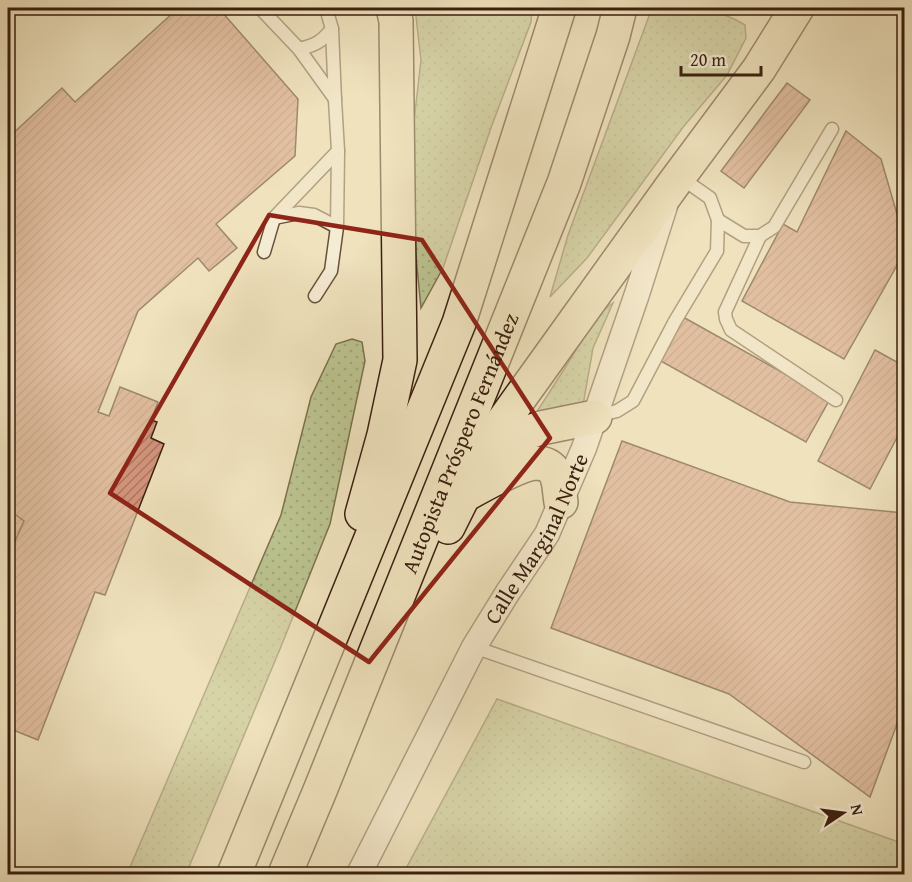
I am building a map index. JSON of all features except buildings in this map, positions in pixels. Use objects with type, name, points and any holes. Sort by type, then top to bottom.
[{"type":"highway","points":[[320,666],[384,435],[399,360],[399,179],[396,21],[393,8]]},
{"type":"highway","points":[[759,69],[770,8]]},
{"type":"highway","points":[[319,794],[462,496],[504,420],[759,69],[797,8]]},
{"type":"highway","name":"Autopista Próspero Fernández","points":[[234,874],[459,322],[557,15]]},
{"type":"highway","name":"Autopista Próspero Fernández","points":[[285,874],[564,183],[616,22]]},
{"type":"highway","points":[[489,445],[542,428],[595,417]]},
{"type":"highway","points":[[462,496],[498,477],[535,463],[546,464],[553,469],[557,477],[561,502]]},
{"type":"street","name":"Calle Marginal Norte","points":[[359,874],[474,647],[547,534],[584,448],[676,181]]},
{"type":"lane","points":[[260,8],[299,49],[335,100]]},
{"type":"lane","points":[[315,296],[330,272],[337,227],[338,151],[332,29],[326,8]]},
{"type":"lane","points":[[299,49],[313,46],[332,29]]},
{"type":"lane","points":[[832,129],[774,227],[760,236],[725,312],[731,330],[836,400]]},
{"type":"lane","points":[[264,252],[274,218],[338,151]]},
{"type":"lane","points":[[595,417],[617,411],[633,401],[675,321],[717,251],[718,220],[710,198],[676,181]]},
{"type":"lane","points":[[274,218],[299,213],[314,215],[337,227]]},
{"type":"lane","points":[[718,220],[744,236],[760,236]]},
{"type":"lane","points":[[474,647],[804,762]]},
{"type":"highlighted area","points":[[269,215],[422,240],[550,438],[369,662],[110,493]]},
{"type":"green space","points":[[415,8],[532,8],[531,22],[492,125],[443,268],[421,308],[415,247],[411,147],[421,60]]},
{"type":"green space","points":[[652,8],[700,9],[723,14],[745,25],[746,38],[727,75],[684,126],[587,258],[550,297],[568,235]]},
{"type":"green space","points":[[613,303],[593,348],[582,411],[529,424],[598,314]]},
{"type":"green space","points":[[352,339],[362,342],[365,361],[330,524],[186,874],[127,874],[281,515],[311,397],[336,344]]},
{"type":"green space","points":[[497,699],[904,844],[895,874],[403,874]]}]
